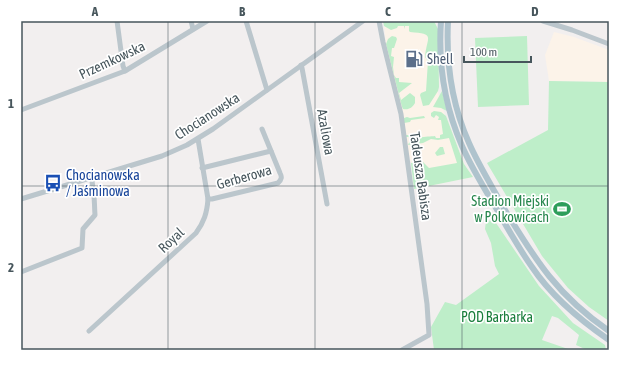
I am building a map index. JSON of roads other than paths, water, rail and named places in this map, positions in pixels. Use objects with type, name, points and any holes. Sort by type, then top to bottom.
[{"type":"main road","points":[[448,22],[448,48],[453,92],[464,132],[480,166],[539,264],[557,287],[574,304],[609,331]]},
{"type":"main road","points":[[439,23],[443,82],[448,107],[457,135],[473,169],[532,268],[552,293],[569,309],[609,340]]},
{"type":"street","points":[[117,21],[125,71]]},
{"type":"street","points":[[191,21],[193,29]]},
{"type":"street","name":"Przemkowska","points":[[21,110],[125,71],[207,21]]},
{"type":"street","points":[[246,21],[267,90]]},
{"type":"street","name":"Chocianowska","points":[[21,199],[162,156],[198,139],[363,21]]},
{"type":"street","name":"Tadeusza Babisza","points":[[379,21],[402,120],[427,304],[429,336],[402,350]]},
{"type":"street","points":[[543,21],[609,44]]},
{"type":"street","name":"Azaliowa","points":[[301,65],[327,204]]},
{"type":"street","name":"Gerberowa","points":[[208,199],[278,183],[282,177],[262,129]]},
{"type":"street","name":"Royal","points":[[90,331],[196,233],[206,216],[208,199],[198,139]]},
{"type":"street","name":"Gerberowa","points":[[202,168],[271,151]]},
{"type":"street","points":[[21,272],[82,248],[83,229],[95,215],[94,191],[91,178]]},
{"type":"place","name":"Shell","points":[[414,59]]},
{"type":"place","name":"Chocianowska / Jaśminowa","points":[[53,183]]},
{"type":"place","name":"Stadion Miejski w Polkowicach","points":[[562,209]]},
{"type":"park label","name":"POD Barbarka","points":[[497,317]]}]
